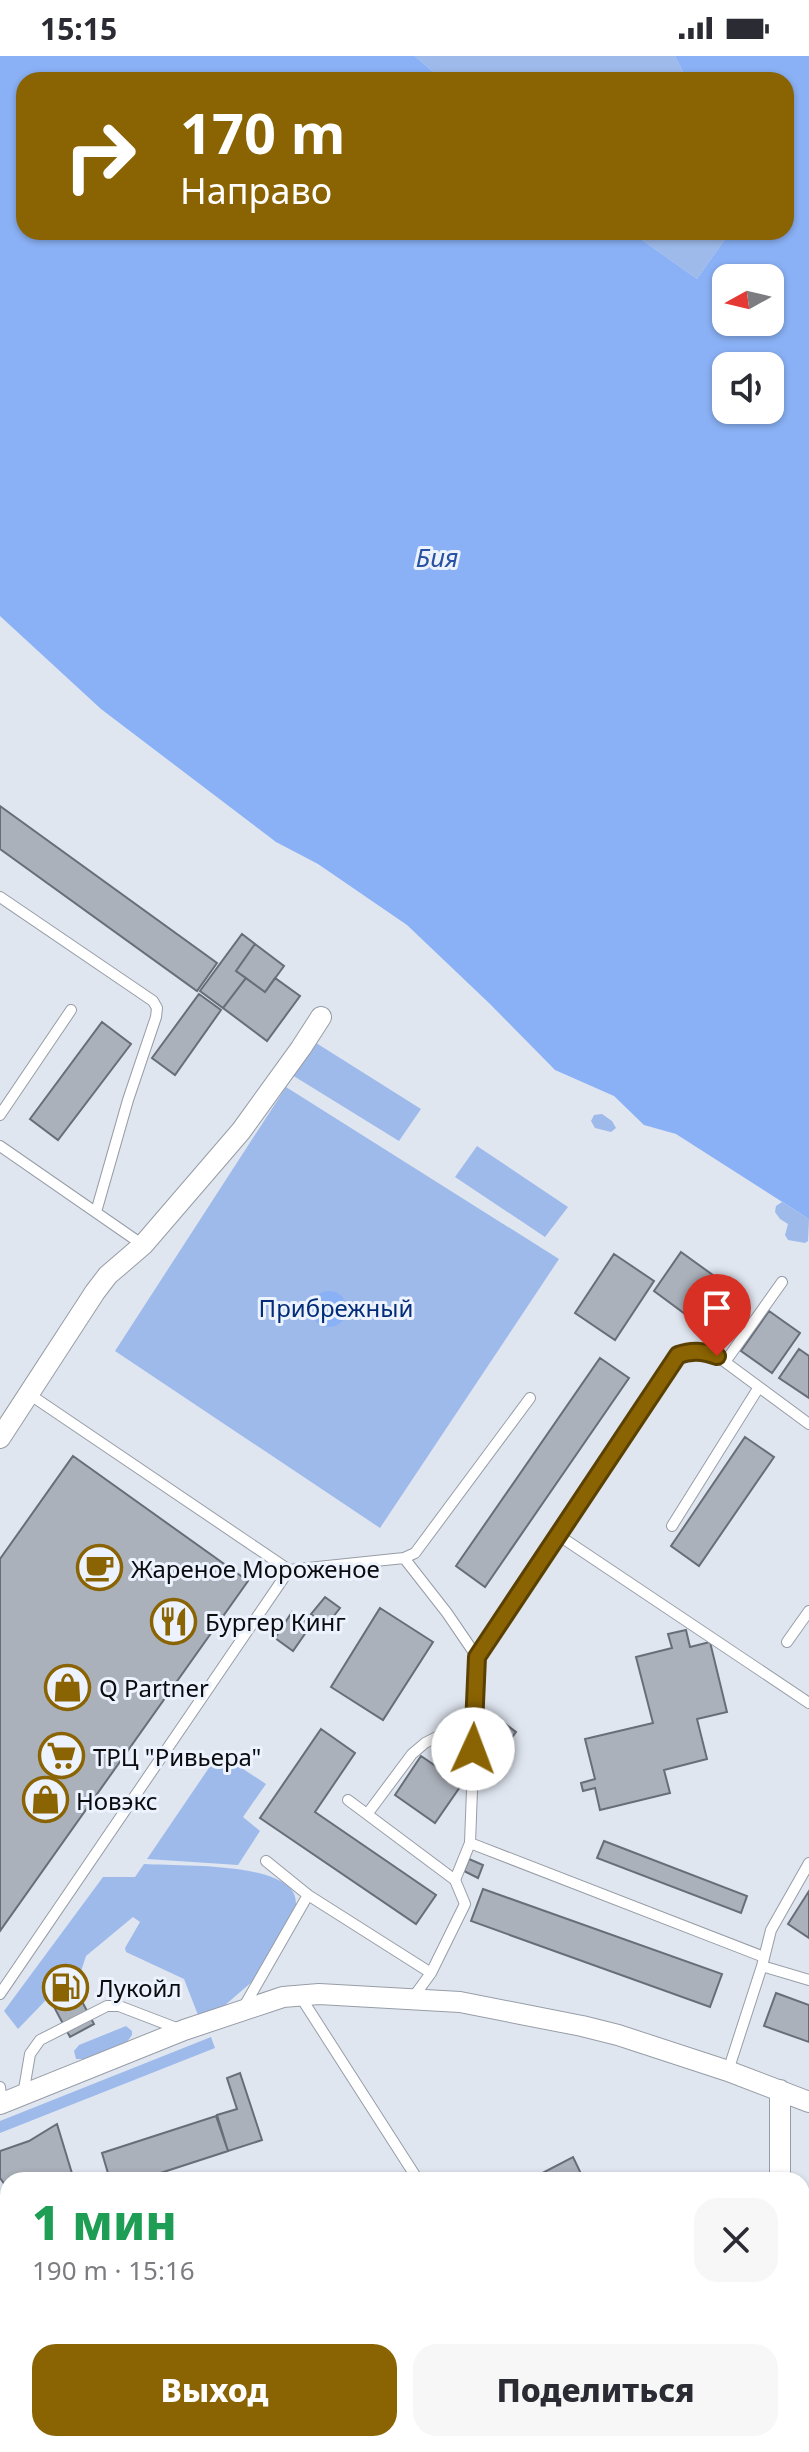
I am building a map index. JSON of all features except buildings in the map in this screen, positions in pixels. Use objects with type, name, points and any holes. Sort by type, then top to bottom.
[{"type":"street","points":[[0,1438],[95,1292],[108,1275],[143,1245],[241,1131],[321,1017]]},
{"type":"street","points":[[1,2098],[23,2095],[184,2030],[299,1994],[460,2002],[582,2026],[728,2071],[809,2102]]},
{"type":"street","points":[[780,2090],[780,2172]]},
{"type":"lane","points":[[0,897],[153,1001],[157,1008],[96,1212]]},
{"type":"lane","points":[[0,1115],[71,1010]]},
{"type":"lane","points":[[0,1146],[143,1245]]},
{"type":"lane","points":[[725,1362],[782,1282]]},
{"type":"lane","points":[[455,1880],[470,1843],[477,1657],[678,1355],[703,1351],[717,1356],[809,1424]]},
{"type":"lane","points":[[672,1526],[759,1387]]},
{"type":"lane","points":[[29,1394],[289,1570],[404,1558],[415,1553],[530,1398]]},
{"type":"lane","points":[[558,1535],[809,1703]]},
{"type":"lane","points":[[404,1558],[477,1657]]},
{"type":"lane","points":[[0,1994],[289,1570]]},
{"type":"lane","points":[[787,1642],[809,1611]]},
{"type":"lane","points":[[368,1813],[412,1754],[425,1743],[474,1718]]},
{"type":"lane","points":[[348,1800],[455,1880],[465,1904],[431,1973],[411,2001]]},
{"type":"lane","points":[[470,1843],[809,1980]]},
{"type":"lane","points":[[266,1861],[308,1895],[431,1973]]},
{"type":"lane","points":[[728,2071],[771,1930],[809,1863]]},
{"type":"lane","points":[[242,2010],[308,1895]]},
{"type":"lane","points":[[299,1994],[413,2172]]},
{"type":"lane","points":[[23,2095],[30,2054],[40,2040],[107,2006],[119,2006],[184,2030]]},
{"type":"green space","points":[[415,56],[675,56],[683,72],[433,72]]},
{"type":"green space","points":[[642,240],[724,240],[697,279]]},
{"type":"green space","points":[[313,1041],[421,1109],[399,1141],[292,1075]]},
{"type":"green space","name":"Прибрежный","points":[[286,1087],[559,1259],[380,1528],[115,1351]]},
{"type":"green space","points":[[602,1114],[616,1128],[611,1132],[595,1128],[591,1121],[594,1115]]},
{"type":"green space","points":[[477,1146],[568,1207],[545,1237],[455,1177]]},
{"type":"green space","points":[[782,1202],[809,1219],[808,1241],[805,1243],[788,1240],[785,1235],[788,1224],[775,1212],[776,1206]]},
{"type":"green space","points":[[219,1753],[266,1784],[243,1817],[260,1831],[238,1865],[147,1859]]},
{"type":"green space","points":[[144,1864],[242,1870],[278,1880],[290,1888],[296,1905],[254,1980],[224,2006],[198,2015],[184,1979],[126,1952],[125,1948],[140,1922],[133,1917],[86,1956],[76,1987],[69,1975],[43,1989],[46,2000],[18,2029],[4,2011],[103,1877],[135,1877]]},
{"type":"green space","points":[[126,2026],[132,2031],[127,2042],[84,2059],[76,2059],[74,2051],[79,2045]]},
{"type":"green space","points":[[211,2037],[215,2048],[0,2133],[0,2121]]},
{"type":"water","name":"Бия","points":[[0,56],[415,56],[433,72],[16,72],[16,240],[642,240],[697,279],[724,240],[794,240],[794,72],[683,72],[675,56],[809,56],[809,1219],[676,1134],[644,1125],[614,1096],[555,1070],[407,925],[318,864],[276,842],[101,709],[0,616]]},
{"type":"water","points":[[329,1291],[342,1296],[347,1309],[342,1322],[329,1327],[316,1322],[311,1309],[316,1296]]},
{"type":"place","name":"Жареное Мороженое","points":[[100,1568]]},
{"type":"place","name":"Бургер Кинг","points":[[174,1621]]},
{"type":"place","name":"Q Partner","points":[[68,1687]]},
{"type":"place","name":"ТРЦ \"Ривьера\"","points":[[62,1756]]},
{"type":"place","name":"Новэкс","points":[[45,1800]]},
{"type":"place","name":"Лукойл","points":[[66,1987]]},
{"type":"route","points":[[473,1749],[477,1657],[678,1355],[703,1351],[717,1356]]}]
